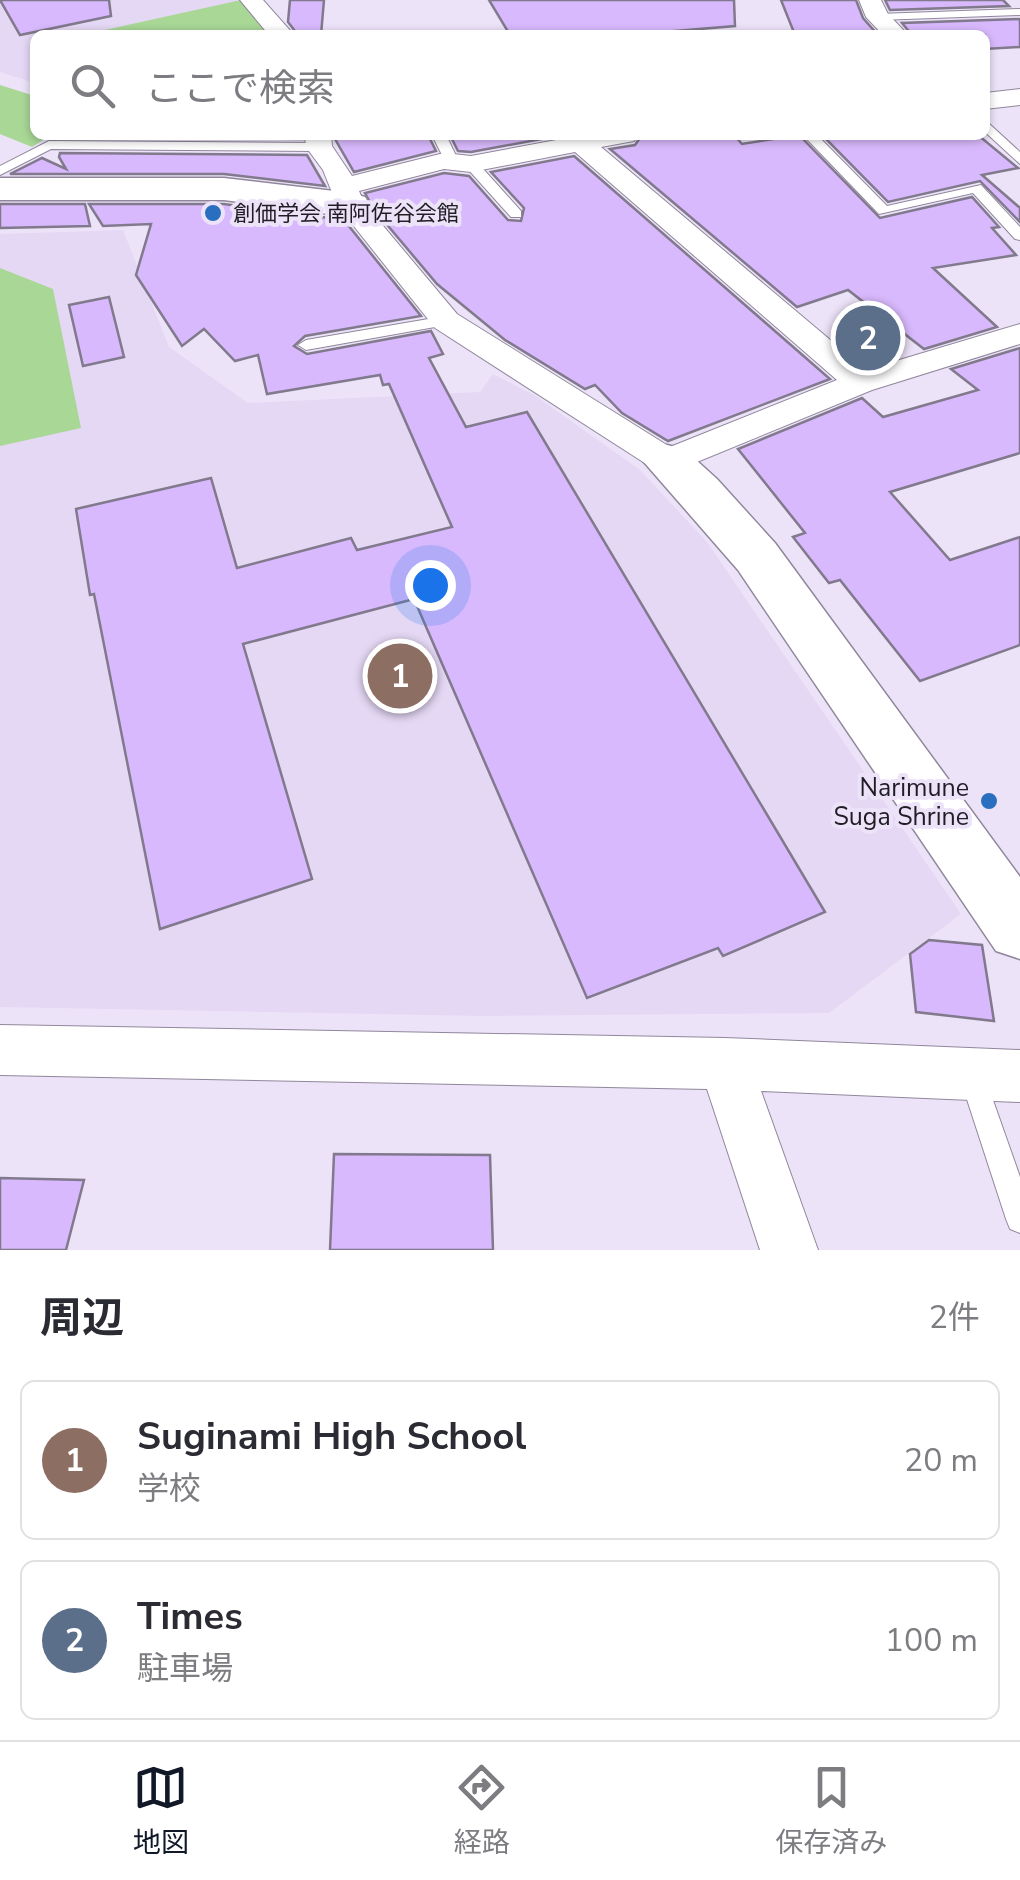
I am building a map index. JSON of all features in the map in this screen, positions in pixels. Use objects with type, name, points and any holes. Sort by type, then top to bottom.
[{"type":"street","points":[[252,0],[278,30]]},
{"type":"street","points":[[874,8],[892,30]]},
{"type":"street","points":[[990,100],[1020,97]]},
{"type":"street","points":[[0,189],[224,189],[348,196],[461,163],[578,140],[860,383]]},
{"type":"street","points":[[318,141],[348,196],[446,321],[667,461],[706,494],[797,610],[882,739],[1020,929]]},
{"type":"street","points":[[667,461],[860,383],[1020,334]]},
{"type":"street","points":[[0,1050],[725,1064],[996,1076]]},
{"type":"street","points":[[725,1064],[788,1250]]},
{"type":"lane","points":[[874,8],[1020,12]]},
{"type":"lane","points":[[990,129],[1020,160]]},
{"type":"lane","points":[[442,140],[516,214]]},
{"type":"lane","points":[[815,140],[884,212],[976,188],[1020,236]]},
{"type":"lane","points":[[0,172],[49,145],[318,141]]},
{"type":"lane","points":[[306,345],[446,321]]},
{"type":"lane","points":[[996,1076],[1020,1218]]},
{"type":"shaded area","points":[[0,0],[241,0],[268,30],[30,30],[30,81],[0,72]]},
{"type":"shaded area","points":[[123,230],[169,347],[248,403],[480,392],[493,374],[534,395],[639,469],[707,542],[961,914],[829,1013],[480,1016],[0,1007],[0,234]]},
{"type":"green space","points":[[241,0],[268,30],[105,30]]},
{"type":"green space","points":[[0,85],[30,94],[30,140],[43,140],[32,147],[0,134]]},
{"type":"green space","points":[[0,268],[53,289],[81,428],[0,446]]},
{"type":"building","points":[[0,0],[109,0],[111,16],[20,35]]},
{"type":"building","points":[[290,0],[324,0],[321,30],[294,30],[288,22]]},
{"type":"building","points":[[489,0],[734,0],[735,26],[687,30],[507,30]]},
{"type":"building","points":[[781,0],[856,0],[863,18],[874,30],[793,30]]},
{"type":"building","points":[[885,0],[1003,0],[1009,6],[890,10]]},
{"type":"building","points":[[1020,19],[1020,47],[990,49],[990,30],[908,30],[902,23]]},
{"type":"building","points":[[336,140],[430,140],[436,151],[354,172]]},
{"type":"building","points":[[452,140],[536,140],[471,152],[458,151]]},
{"type":"building","points":[[638,140],[738,140],[742,144],[804,140],[880,218],[972,197],[999,227],[992,228],[1016,255],[933,268],[997,327],[924,349],[848,290],[797,307],[610,149],[635,145]]},
{"type":"building","points":[[827,140],[984,140],[1018,168],[982,175],[1020,208],[1020,222],[980,181],[888,202]]},
{"type":"building","points":[[60,153],[307,155],[325,186],[224,174],[10,174],[42,158],[66,169]]},
{"type":"building","points":[[574,156],[830,379],[668,441],[622,413],[595,385],[585,389],[505,340],[437,284],[373,208],[365,193],[444,173],[469,176],[508,220],[521,221],[524,208],[491,172]]},
{"type":"building","points":[[0,204],[85,204],[90,226],[0,228]]},
{"type":"building","points":[[89,204],[224,204],[344,220],[421,316],[305,336],[294,346],[307,354],[431,331],[443,354],[429,358],[466,427],[527,412],[825,912],[723,956],[718,948],[587,998],[414,599],[243,644],[312,879],[160,929],[94,594],[90,595],[76,509],[211,478],[237,568],[351,538],[357,550],[452,527],[389,384],[383,385],[380,375],[267,394],[258,355],[235,361],[204,329],[182,346],[136,275],[151,224],[103,226]]},
{"type":"building","points":[[109,297],[124,357],[83,366],[69,305]]},
{"type":"building","points":[[1020,348],[1020,453],[890,492],[950,560],[1020,537],[1020,645],[920,681],[840,580],[829,583],[793,537],[805,533],[738,449],[862,398],[883,417],[978,390],[951,369]]},
{"type":"building","points":[[929,940],[982,945],[994,1021],[916,1012],[910,954]]},
{"type":"building","points":[[334,1154],[490,1155],[493,1250],[330,1250]]},
{"type":"building","points":[[0,1178],[84,1180],[66,1250],[0,1250]]},
{"type":"place","name":"創価学会 南阿佐谷会館","points":[[213,213]]},
{"type":"place","name":"Times","points":[[868,338]]},
{"type":"place","name":"Suginami High School","points":[[400,676]]},
{"type":"place","name":"Narimune Suga Shrine","points":[[989,801]]}]
